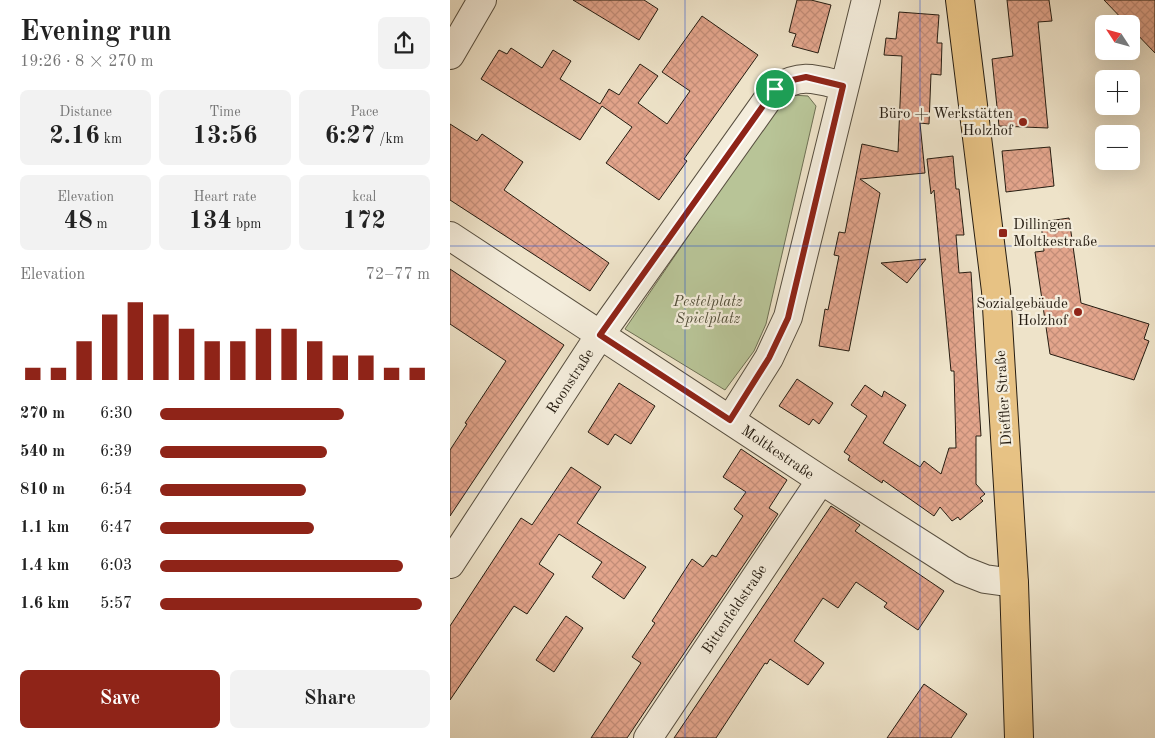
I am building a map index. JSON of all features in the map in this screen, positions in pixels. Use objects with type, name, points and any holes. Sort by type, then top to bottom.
[{"type":"main road","name":"Dieffler Straße","points":[[960,0],[996,291],[1014,583],[1019,738]]},
{"type":"street","points":[[450,55],[482,0]]},
{"type":"street","points":[[730,420],[769,358],[788,318],[843,86],[866,0]]},
{"type":"street","name":"Roonstraße","points":[[450,564],[600,335],[775,89],[788,81],[806,77],[843,86]]},
{"type":"street","name":"Moltkestraße","points":[[450,236],[821,480],[962,570],[985,579],[1014,583]]},
{"type":"street","name":"Bittenfeldstraße","points":[[648,738],[821,480]]},
{"type":"green space","name":"Pestelplatz Spielplatz","points":[[792,95],[808,96],[816,106],[766,324],[754,351],[725,390],[625,329],[781,100]]},
{"type":"building","points":[[573,0],[644,0],[658,9],[639,40]]},
{"type":"building","points":[[797,0],[811,0],[831,5],[818,53],[792,46],[796,34],[789,32]]},
{"type":"building","points":[[1007,0],[1049,0],[1052,21],[1038,22],[1048,128],[999,126],[992,59],[1013,56]]},
{"type":"building","points":[[1104,0],[1155,0],[1155,53],[1140,37],[1140,15],[1118,15]]},
{"type":"building","points":[[899,12],[939,15],[937,43],[942,43],[941,75],[931,74],[929,124],[920,123],[925,173],[860,179],[880,193],[849,351],[819,346],[825,309],[828,310],[839,256],[834,255],[839,232],[845,233],[862,144],[898,152],[902,56],[884,55],[886,38],[896,39]]},
{"type":"building","points":[[702,16],[758,55],[684,159],[687,161],[659,200],[606,163],[632,127],[602,106],[580,140],[481,79],[499,50],[507,54],[511,48],[542,68],[553,50],[571,61],[560,79],[600,104],[609,89],[619,95],[640,64],[658,76],[638,103],[667,124],[690,91],[662,72]]},
{"type":"building","points":[[450,124],[477,141],[482,134],[523,162],[504,190],[609,263],[590,291],[450,200]]},
{"type":"building","points":[[1050,147],[1054,186],[1006,192],[1002,151]]},
{"type":"building","points":[[953,156],[956,189],[959,189],[964,235],[956,235],[959,273],[971,272],[981,436],[976,436],[976,484],[985,494],[980,498],[983,501],[960,520],[958,517],[952,521],[940,507],[934,516],[883,480],[882,483],[848,460],[850,456],[844,452],[867,416],[851,405],[865,385],[882,397],[884,391],[906,405],[883,443],[920,467],[924,461],[941,474],[949,448],[956,448],[954,371],[951,371],[934,190],[931,194],[927,159]]},
{"type":"building","name":"Sozialgebäude Holzhof","points":[[1069,218],[1081,303],[1149,324],[1144,339],[1149,341],[1134,380],[1050,354],[1035,252],[1044,251],[1041,222]]},
{"type":"building","points":[[926,259],[907,283],[881,263]]},
{"type":"building","points":[[450,269],[564,345],[450,516],[450,450],[467,424],[465,423],[506,361],[450,324]]},
{"type":"building","points":[[797,379],[833,403],[819,424],[813,419],[809,425],[779,406]]},
{"type":"building","points":[[619,383],[655,406],[631,444],[615,434],[608,445],[588,432]]},
{"type":"building","points":[[741,449],[787,480],[769,508],[778,514],[627,738],[591,738],[641,663],[632,657],[655,623],[652,621],[692,559],[703,567],[712,555],[716,557],[743,516],[734,509],[746,492],[723,477]]},
{"type":"building","points":[[571,467],[601,487],[577,523],[646,567],[624,599],[592,577],[602,562],[559,534],[539,564],[554,574],[527,614],[514,606],[450,700],[450,626],[521,518],[532,525]]},
{"type":"building","points":[[831,506],[860,525],[855,531],[944,591],[918,630],[884,607],[887,603],[856,582],[838,608],[823,598],[794,641],[824,663],[808,685],[770,659],[767,664],[765,663],[716,738],[674,738]]},
{"type":"building","points":[[566,616],[583,628],[554,672],[536,660]]},
{"type":"building","points":[[924,684],[967,714],[951,738],[887,738]]},
{"type":"place","name":"Büro + Werkstätten Holzhof","points":[[1023,122]]},
{"type":"place","name":"Dillingen Moltkestraße","points":[[1003,233]]},
{"type":"place","name":"Sozialgebäude Holzhof","points":[[1078,312]]},
{"type":"route","points":[[806,77],[843,86],[788,318],[769,358],[730,420],[600,335],[682,216],[775,89],[788,81],[806,77]]}]
